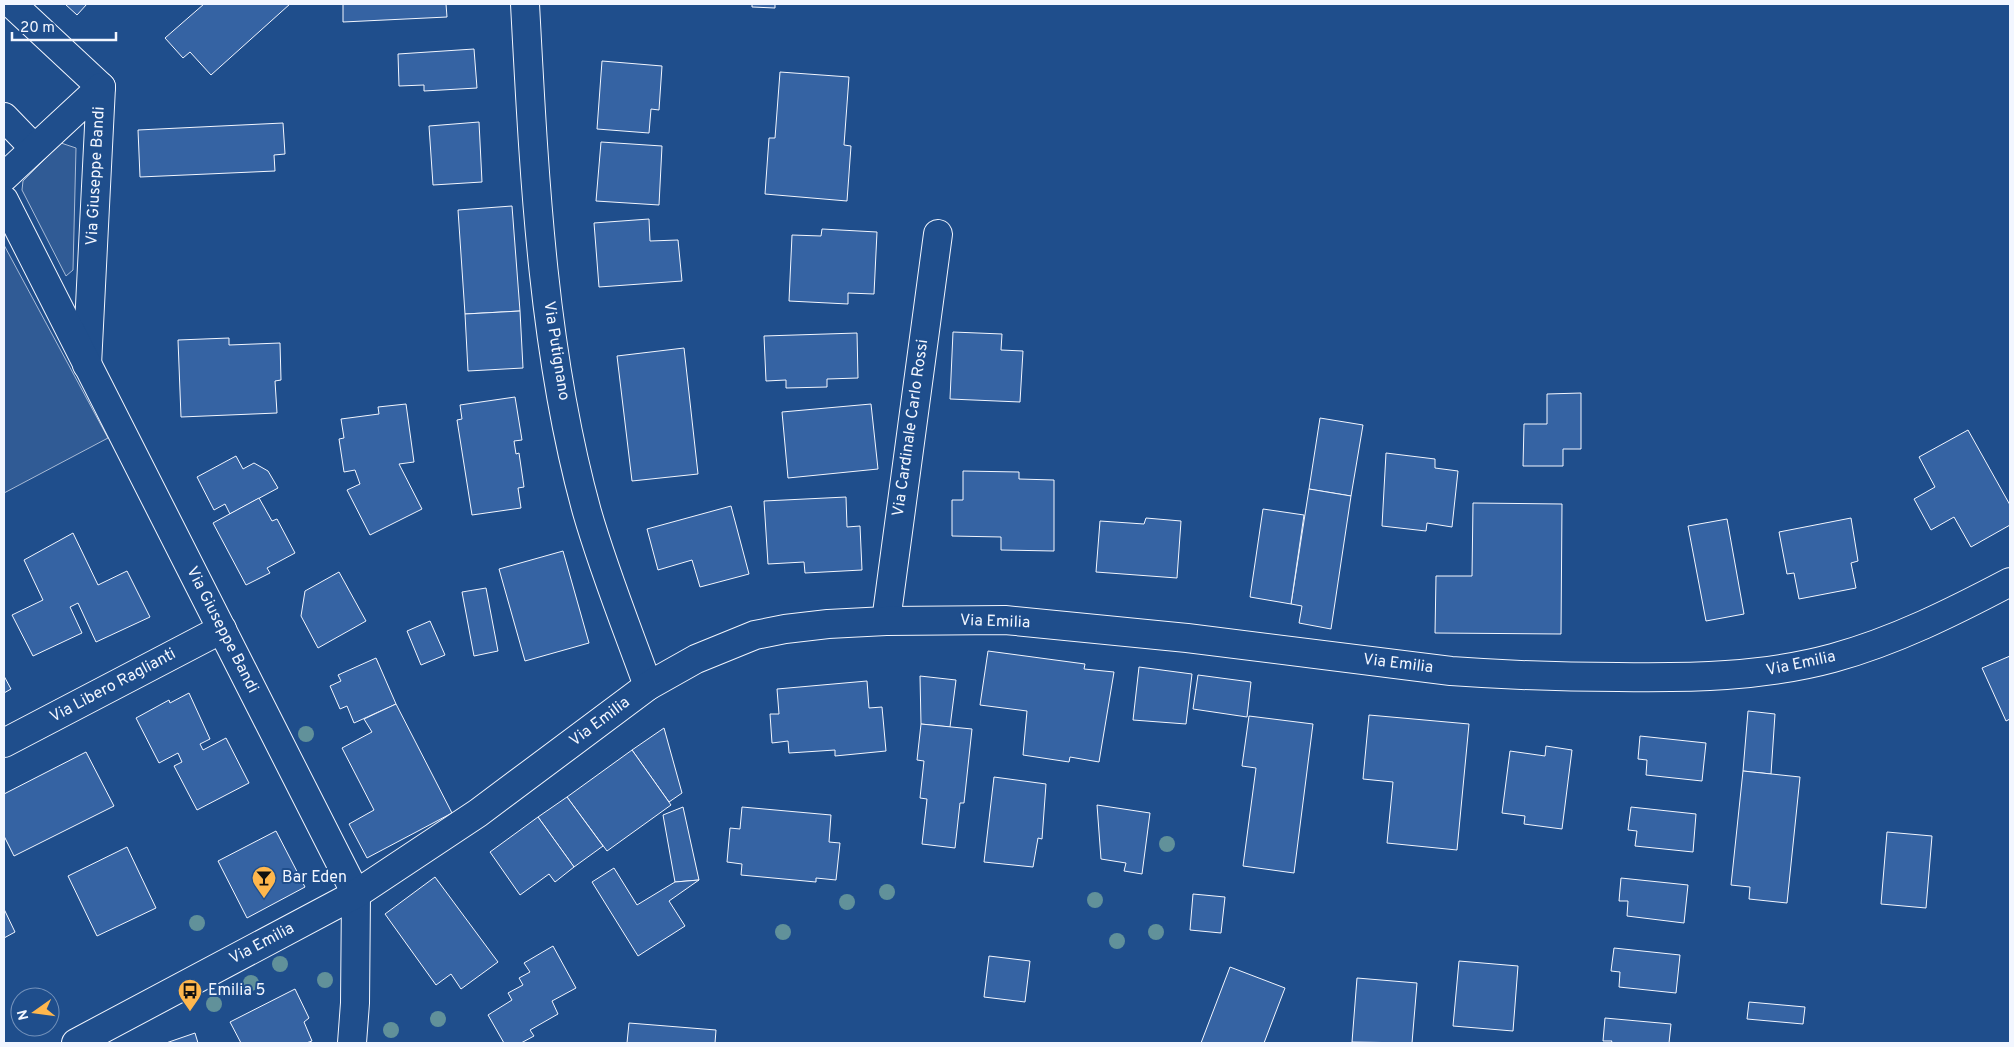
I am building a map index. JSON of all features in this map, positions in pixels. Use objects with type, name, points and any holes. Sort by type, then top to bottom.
[{"type":"street","points":[[12,4],[101,87]]},
{"type":"street","name":"Via Putignano","points":[[525,4],[532,135],[546,286],[562,397],[587,511],[606,572],[648,686]]},
{"type":"street","name":"Via Giuseppe Bandi","points":[[4,177],[101,87]]},
{"type":"street","name":"Via Giuseppe Bandi","points":[[87,367],[101,87]]},
{"type":"street","points":[[4,117],[34,148]]},
{"type":"street","name":"Via Giuseppe Bandi","points":[[4,200],[87,367],[356,894]]},
{"type":"street","name":"Via Cardinale Carlo Rossi","points":[[886,621],[938,234]]},
{"type":"street","name":"Via Emilia","points":[[76,1043],[356,894],[478,813],[648,686],[696,659],[755,635],[828,624],[886,621],[1005,620],[1196,639],[1451,671],[1515,676],[1662,678],[1722,676],[1771,671],[1809,664],[1868,648],[1925,625],[2010,582]]},
{"type":"street","name":"Via Libero Raglianti","points":[[4,743],[222,629]]},
{"type":"street","points":[[352,1043],[355,1003],[356,894]]},
{"type":"shaded area","points":[[61,143],[76,148],[73,270],[66,276],[22,190],[23,181]]},
{"type":"shaded area","points":[[4,245],[108,438],[4,493]]},
{"type":"building","points":[[65,4],[87,4],[77,15]]},
{"type":"building","points":[[204,4],[290,4],[211,75],[190,52],[183,58],[165,38]]},
{"type":"building","points":[[343,4],[446,4],[447,17],[343,22]]},
{"type":"building","points":[[752,4],[775,4],[775,8],[752,7]]},
{"type":"building","points":[[474,49],[477,88],[424,91],[424,85],[399,86],[398,54]]},
{"type":"building","points":[[602,61],[662,66],[659,110],[651,109],[649,133],[597,129]]},
{"type":"building","points":[[780,72],[849,77],[844,145],[851,146],[847,201],[765,194],[769,138],[775,138]]},
{"type":"building","points":[[479,122],[482,182],[433,185],[429,126]]},
{"type":"building","points":[[283,123],[285,154],[274,155],[275,171],[140,177],[138,130]]},
{"type":"building","points":[[601,142],[662,146],[659,205],[596,201]]},
{"type":"building","points":[[512,206],[520,311],[465,314],[458,210]]},
{"type":"building","points":[[649,219],[650,241],[678,240],[682,281],[599,287],[594,223]]},
{"type":"building","points":[[822,229],[877,232],[874,294],[848,293],[848,304],[789,301],[792,235],[821,236]]},
{"type":"building","points":[[520,311],[523,368],[468,371],[465,314]]},
{"type":"building","points":[[953,332],[1002,334],[1001,350],[1023,351],[1020,402],[950,399]]},
{"type":"building","points":[[857,333],[858,378],[827,379],[827,387],[786,388],[786,380],[766,381],[764,336]]},
{"type":"building","points":[[229,338],[229,345],[280,343],[281,380],[275,381],[277,413],[181,417],[178,340]]},
{"type":"building","points":[[684,348],[698,474],[632,481],[617,356]]},
{"type":"building","points":[[1581,393],[1581,449],[1563,449],[1563,466],[1523,466],[1524,424],[1547,424],[1547,394]]},
{"type":"building","points":[[515,397],[522,440],[514,441],[516,454],[519,453],[524,487],[518,488],[521,508],[472,515],[457,420],[462,419],[460,405]]},
{"type":"building","points":[[406,404],[414,462],[399,464],[422,509],[370,535],[347,490],[360,484],[355,470],[344,472],[339,439],[344,438],[341,419],[379,414],[378,407]]},
{"type":"building","points":[[871,404],[878,469],[788,478],[782,412]]},
{"type":"building","points":[[1320,418],[1363,425],[1351,496],[1309,489]]},
{"type":"building","points":[[1968,430],[2010,505],[2010,525],[1971,547],[1954,517],[1931,530],[1914,499],[1935,487],[1919,457]]},
{"type":"building","points":[[1386,453],[1435,459],[1435,468],[1458,471],[1452,527],[1427,523],[1426,531],[1382,526]]},
{"type":"building","points":[[236,456],[243,469],[254,463],[268,471],[278,488],[230,514],[225,504],[214,510],[197,477]]},
{"type":"building","points":[[963,471],[1019,472],[1019,479],[1054,480],[1054,551],[1001,550],[1001,537],[952,536],[952,500],[963,500]]},
{"type":"building","points":[[1309,489],[1351,496],[1331,629],[1299,623],[1302,606],[1291,604]]},
{"type":"building","points":[[846,497],[847,527],[860,526],[862,570],[805,573],[804,562],[768,564],[764,501]]},
{"type":"building","points":[[259,498],[272,521],[277,519],[295,553],[267,568],[270,573],[246,585],[213,523]]},
{"type":"building","points":[[1473,503],[1562,504],[1561,634],[1435,633],[1436,576],[1472,576]]},
{"type":"building","points":[[731,506],[749,574],[700,587],[692,560],[658,570],[647,529]]},
{"type":"building","points":[[1263,509],[1304,515],[1291,604],[1250,597]]},
{"type":"building","points":[[1146,518],[1181,521],[1177,578],[1096,572],[1100,521],[1144,524]]},
{"type":"building","points":[[1851,518],[1858,561],[1851,563],[1856,588],[1799,599],[1794,573],[1787,574],[1779,532]]},
{"type":"building","points":[[1727,519],[1744,614],[1706,621],[1688,526]]},
{"type":"building","points":[[73,533],[98,585],[127,571],[150,617],[96,642],[78,603],[70,607],[82,633],[33,656],[12,615],[43,600],[24,560]]},
{"type":"building","points":[[563,551],[589,643],[525,661],[499,569]]},
{"type":"building","points":[[339,572],[366,621],[318,648],[301,616],[305,591]]},
{"type":"building","points":[[486,588],[498,651],[474,656],[462,592]]},
{"type":"building","points":[[430,621],[445,655],[421,665],[407,631]]},
{"type":"building","points":[[988,651],[1085,664],[1084,669],[1114,672],[1099,762],[1070,757],[1069,762],[1023,755],[1027,711],[980,705]]},
{"type":"building","points":[[2010,656],[2010,719],[2006,721],[1982,668]]},
{"type":"building","points":[[376,658],[396,704],[354,723],[347,706],[340,709],[330,686],[341,681],[338,675]]},
{"type":"building","points":[[1139,667],[1192,674],[1186,724],[1133,720]]},
{"type":"building","points":[[1198,675],[1251,682],[1247,717],[1193,709]]},
{"type":"building","points":[[4,676],[11,689],[4,693]]},
{"type":"building","points":[[920,676],[956,680],[950,727],[921,724]]},
{"type":"building","points":[[867,681],[869,708],[882,707],[886,751],[835,756],[835,750],[789,753],[788,741],[772,743],[770,714],[779,714],[777,689]]},
{"type":"building","points":[[189,693],[210,739],[200,744],[203,750],[226,738],[249,783],[197,810],[174,766],[182,762],[178,753],[159,763],[136,718],[169,700],[170,703]]},
{"type":"building","points":[[396,704],[452,813],[367,858],[349,824],[374,810],[342,748],[372,732],[364,719]]},
{"type":"building","points":[[1748,711],[1775,714],[1771,774],[1743,771]]},
{"type":"building","points":[[1369,715],[1469,724],[1457,850],[1387,843],[1393,782],[1363,779]]},
{"type":"building","points":[[1249,716],[1313,724],[1294,873],[1243,866],[1256,768],[1242,766]]},
{"type":"building","points":[[921,724],[972,729],[964,803],[960,803],[955,848],[922,844],[927,799],[920,798],[924,761],[917,760]]},
{"type":"building","points":[[664,728],[682,793],[669,802],[632,750]]},
{"type":"building","points":[[1640,736],[1706,743],[1702,781],[1646,775],[1647,760],[1638,759]]},
{"type":"building","points":[[1546,746],[1572,750],[1562,829],[1524,824],[1525,816],[1502,813],[1510,751],[1545,756]]},
{"type":"building","points":[[632,750],[671,805],[607,851],[567,797]]},
{"type":"building","points":[[86,752],[114,806],[14,856],[4,836],[4,794]]},
{"type":"building","points":[[1743,771],[1800,777],[1787,903],[1749,899],[1750,887],[1731,885]]},
{"type":"building","points":[[994,777],[1046,784],[1042,839],[1038,838],[1033,867],[984,862]]},
{"type":"building","points":[[567,797],[603,846],[574,867],[538,817]]},
{"type":"building","points":[[1097,805],[1150,813],[1142,874],[1124,871],[1126,863],[1101,859]]},
{"type":"building","points":[[683,807],[699,880],[675,882],[663,815]]},
{"type":"building","points":[[742,807],[831,815],[829,842],[840,843],[836,880],[816,878],[816,882],[741,875],[742,864],[727,862],[730,828],[740,829]]},
{"type":"building","points":[[1631,807],[1696,814],[1693,852],[1635,846],[1637,831],[1628,830]]},
{"type":"building","points":[[538,817],[574,867],[555,882],[549,874],[520,895],[490,852]]},
{"type":"building","points":[[276,831],[305,887],[247,918],[218,861]]},
{"type":"building","points":[[1887,832],[1932,836],[1926,908],[1881,904]]},
{"type":"building","points":[[127,847],[156,908],[97,936],[68,876]]},
{"type":"building","points":[[614,868],[637,905],[675,882],[699,880],[669,901],[685,926],[638,956],[592,882]]},
{"type":"building","points":[[435,877],[498,962],[461,989],[451,974],[436,985],[385,914]]},
{"type":"building","points":[[1621,878],[1688,885],[1684,923],[1627,916],[1628,901],[1619,901]]},
{"type":"building","points":[[1193,894],[1225,897],[1221,933],[1190,930]]},
{"type":"building","points":[[4,909],[15,932],[4,938]]},
{"type":"building","points":[[553,946],[576,988],[552,1001],[558,1014],[530,1030],[534,1036],[521,1043],[504,1043],[488,1015],[512,1000],[508,993],[523,985],[519,978],[530,972],[524,963]]},
{"type":"building","points":[[1614,948],[1680,955],[1676,993],[1619,987],[1620,972],[1611,971]]},
{"type":"building","points":[[989,956],[1030,961],[1025,1002],[984,997]]},
{"type":"building","points":[[1459,961],[1518,966],[1513,1031],[1453,1026]]},
{"type":"building","points":[[1230,967],[1285,988],[1264,1043],[1201,1043]]},
{"type":"building","points":[[1357,978],[1417,983],[1412,1043],[1352,1042]]},
{"type":"building","points":[[295,989],[309,1018],[304,1022],[312,1041],[306,1043],[241,1043],[230,1022]]},
{"type":"building","points":[[1749,1002],[1805,1007],[1803,1024],[1747,1019]]},
{"type":"building","points":[[1605,1018],[1671,1024],[1669,1043],[1611,1043],[1612,1041],[1603,1041]]},
{"type":"building","points":[[629,1023],[716,1030],[715,1043],[627,1043]]},
{"type":"building","points":[[195,1033],[198,1043],[166,1043]]},
{"type":"place","name":"Bar Eden","points":[[264,899]]},
{"type":"place","name":"Emilia 5","points":[[190,1012]]}]
